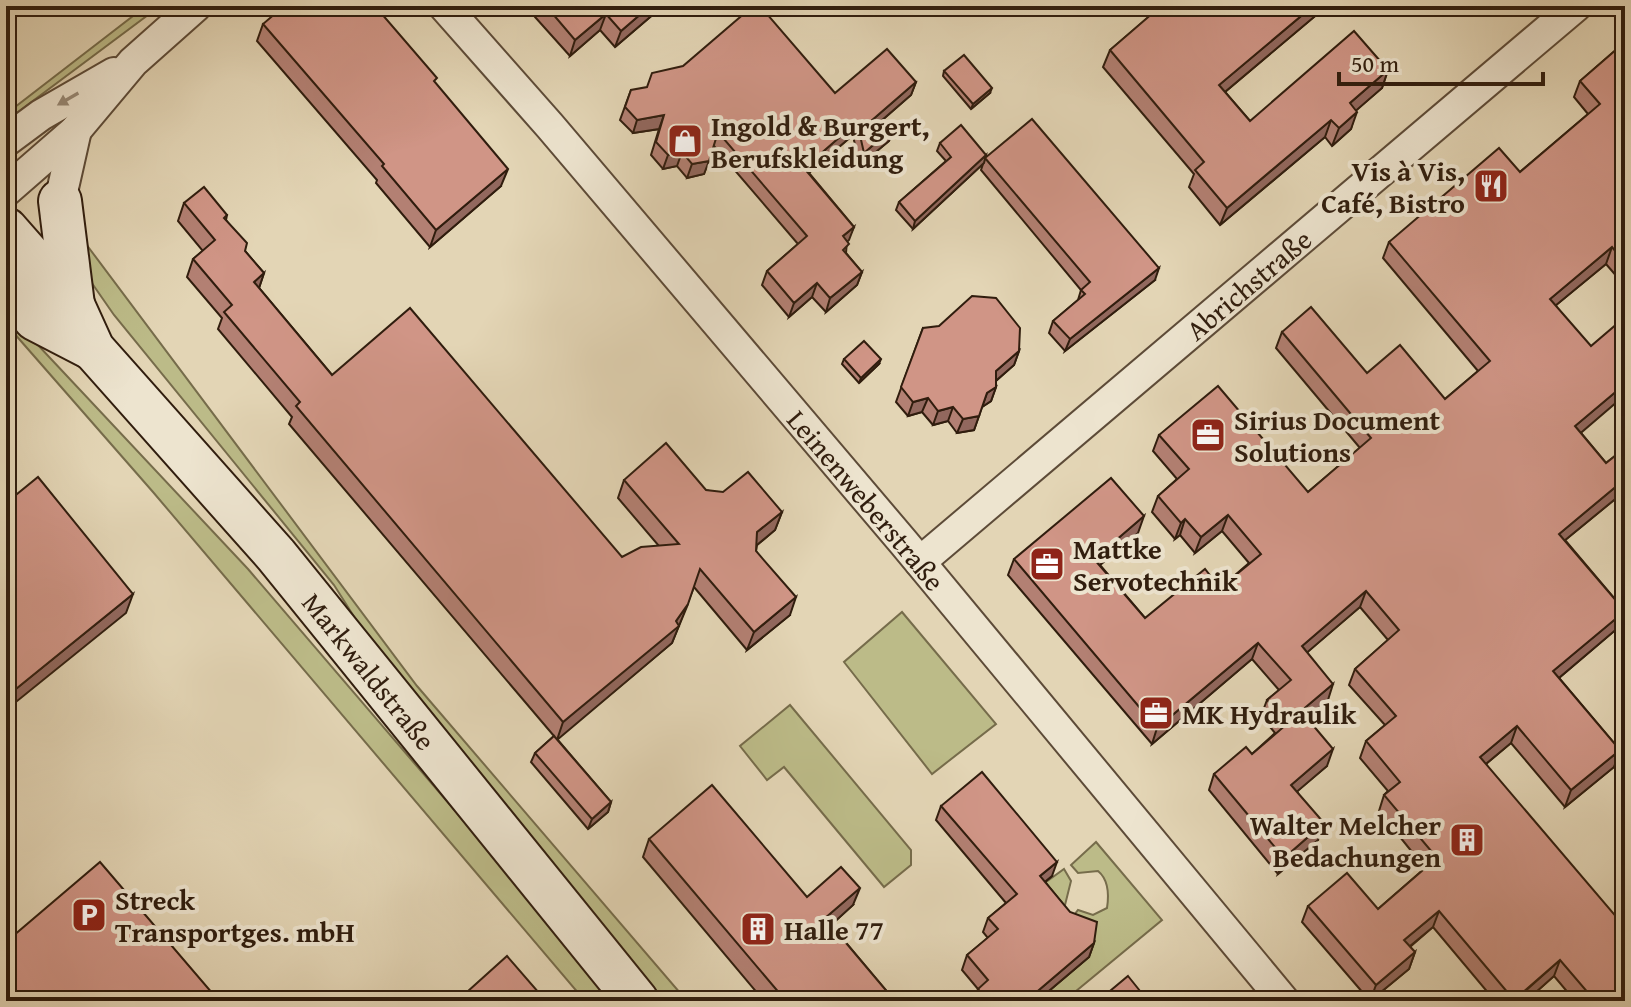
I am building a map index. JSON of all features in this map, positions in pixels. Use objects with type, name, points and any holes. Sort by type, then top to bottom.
[{"type":"main road","points":[[60,201],[73,305]]},
{"type":"main road","name":"Markwaldstraße","points":[[6,229],[73,305],[93,349],[276,555],[637,1001]]},
{"type":"main road","name":"Markwaldstraße","points":[[6,284],[35,319],[93,349]]},
{"type":"street","points":[[6,191],[76,130],[133,62],[196,6]]},
{"type":"street","name":"Leinenweberstraße","points":[[444,6],[550,126],[920,562],[1284,1001]]},
{"type":"street","name":"Abrichstraße","points":[[920,562],[1576,6]]},
{"type":"street","points":[[6,141],[41,115],[133,62]]},
{"type":"street","points":[[60,201],[76,130]]},
{"type":"shaded area","points":[[146,6],[160,6],[6,121],[6,114]]},
{"type":"shaded area","points":[[83,240],[417,686],[687,1001],[659,1001],[414,711],[334,585],[114,315],[80,266]]},
{"type":"shaded area","points":[[6,311],[248,569],[618,1001],[585,1001],[153,492],[6,324]]},
{"type":"shaded area","points":[[902,612],[996,724],[932,774],[844,662]]},
{"type":"shaded area","points":[[790,705],[911,850],[911,865],[884,887],[784,767],[767,780],[740,746]]},
{"type":"shaded area","points":[[1096,842],[1162,920],[1064,1001],[1037,1001],[1089,957],[1065,927],[1078,910],[1093,915],[1107,908],[1107,888],[1102,875],[1098,871],[1078,873],[1071,865]]},
{"type":"shaded area","points":[[1064,869],[1071,881],[1065,905],[1055,915],[1035,890]]},
{"type":"building","points":[[284,6],[375,6],[437,78],[434,81],[508,169],[436,230],[382,166],[384,164],[263,24]]},
{"type":"building","points":[[546,6],[650,6],[621,31],[606,14],[575,40]]},
{"type":"building","points":[[753,6],[760,6],[835,93],[887,49],[916,82],[871,121],[894,127],[864,153],[857,122],[804,168],[854,227],[843,236],[849,244],[843,250],[862,272],[830,298],[817,283],[794,303],[767,271],[807,236],[718,132],[709,161],[692,164],[682,152],[668,155],[656,142],[664,115],[637,120],[625,107],[631,90],[647,87],[652,73],[683,66]]},
{"type":"building","points":[[1161,6],[1313,6],[1219,85],[1250,121],[1354,31],[1388,70],[1350,103],[1357,112],[1339,128],[1331,120],[1227,208],[1195,170],[1204,162],[1110,50]]},
{"type":"building","points":[[1625,42],[1625,263],[1612,247],[1550,299],[1591,346],[1625,317],[1625,384],[1575,426],[1606,463],[1625,448],[1625,479],[1559,534],[1625,611],[1553,671],[1620,750],[1571,790],[1517,726],[1480,757],[1625,927],[1625,1001],[1595,1001],[1560,960],[1514,1000],[1439,911],[1404,940],[1415,952],[1376,985],[1308,906],[1347,873],[1378,909],[1437,858],[1384,795],[1400,782],[1366,741],[1396,716],[1355,669],[1399,630],[1366,591],[1302,646],[1333,684],[1301,711],[1333,749],[1291,785],[1324,823],[1284,858],[1214,774],[1246,747],[1252,754],[1287,724],[1267,700],[1291,680],[1258,643],[1157,728],[1014,559],[1111,478],[1144,516],[1094,559],[1145,618],[1205,569],[1220,588],[1261,554],[1228,515],[1201,537],[1185,519],[1181,523],[1158,496],[1189,469],[1159,435],[1218,386],[1308,492],[1371,438],[1282,332],[1311,307],[1367,373],[1400,345],[1445,399],[1490,361],[1389,242],[1499,148],[1520,172],[1600,104],[1580,81]]},
{"type":"building","points":[[964,55],[992,88],[973,104],[944,71]]},
{"type":"building","points":[[1032,119],[1159,268],[1070,339],[1053,321],[1085,294],[1081,290],[1090,282],[985,158]]},
{"type":"building","points":[[961,125],[986,155],[915,221],[899,202],[951,157],[940,143]]},
{"type":"building","points":[[204,187],[227,215],[224,218],[247,243],[245,251],[264,273],[254,282],[332,375],[410,308],[622,557],[641,547],[679,544],[624,480],[666,443],[706,490],[723,492],[748,472],[782,512],[757,532],[756,551],[796,597],[754,632],[700,569],[688,604],[676,621],[679,626],[563,722],[296,406],[300,402],[224,312],[232,305],[193,259],[215,240],[184,203]]},
{"type":"building","points":[[972,296],[996,298],[1020,328],[1019,351],[996,371],[996,387],[987,393],[979,416],[963,419],[953,407],[938,411],[928,398],[913,402],[901,387],[923,328],[939,326]]},
{"type":"building","points":[[864,341],[881,359],[861,378],[844,359]]},
{"type":"building","points":[[38,477],[133,594],[6,697],[6,503]]},
{"type":"building","points":[[554,736],[611,802],[592,819],[535,753]]},
{"type":"building","points":[[982,772],[1057,862],[1040,876],[1070,912],[1097,922],[1094,943],[1026,1001],[988,1001],[978,989],[988,980],[967,955],[998,929],[988,918],[1017,894],[941,806]]},
{"type":"building","name":"Halle 77","points":[[712,785],[807,897],[841,867],[860,888],[825,918],[895,1001],[786,1001],[649,839]]},
{"type":"building","name":"Streck Transportges. mbH","points":[[100,862],[219,1001],[6,1001],[6,942]]},
{"type":"building","points":[[507,956],[546,1001],[457,1001]]},
{"type":"building","points":[[1128,976],[1148,1001],[1098,1001]]},
{"type":"place","name":"Ingold & Burgert, Berufskleidung","points":[[685,141]]},
{"type":"place","name":"Vis à Vis, Café, Bistro","points":[[1491,186]]},
{"type":"place","name":"Sirius Document Solutions","points":[[1208,435]]},
{"type":"place","name":"Mattke Servotechnik","points":[[1047,564]]},
{"type":"place","name":"MK Hydraulik","points":[[1156,713]]},
{"type":"place","name":"Walter Melcher Bedachungen","points":[[1467,840]]},
{"type":"place","name":"Streck Transportges. mbH","points":[[89,915]]},
{"type":"place","name":"Halle 77","points":[[758,929]]}]
